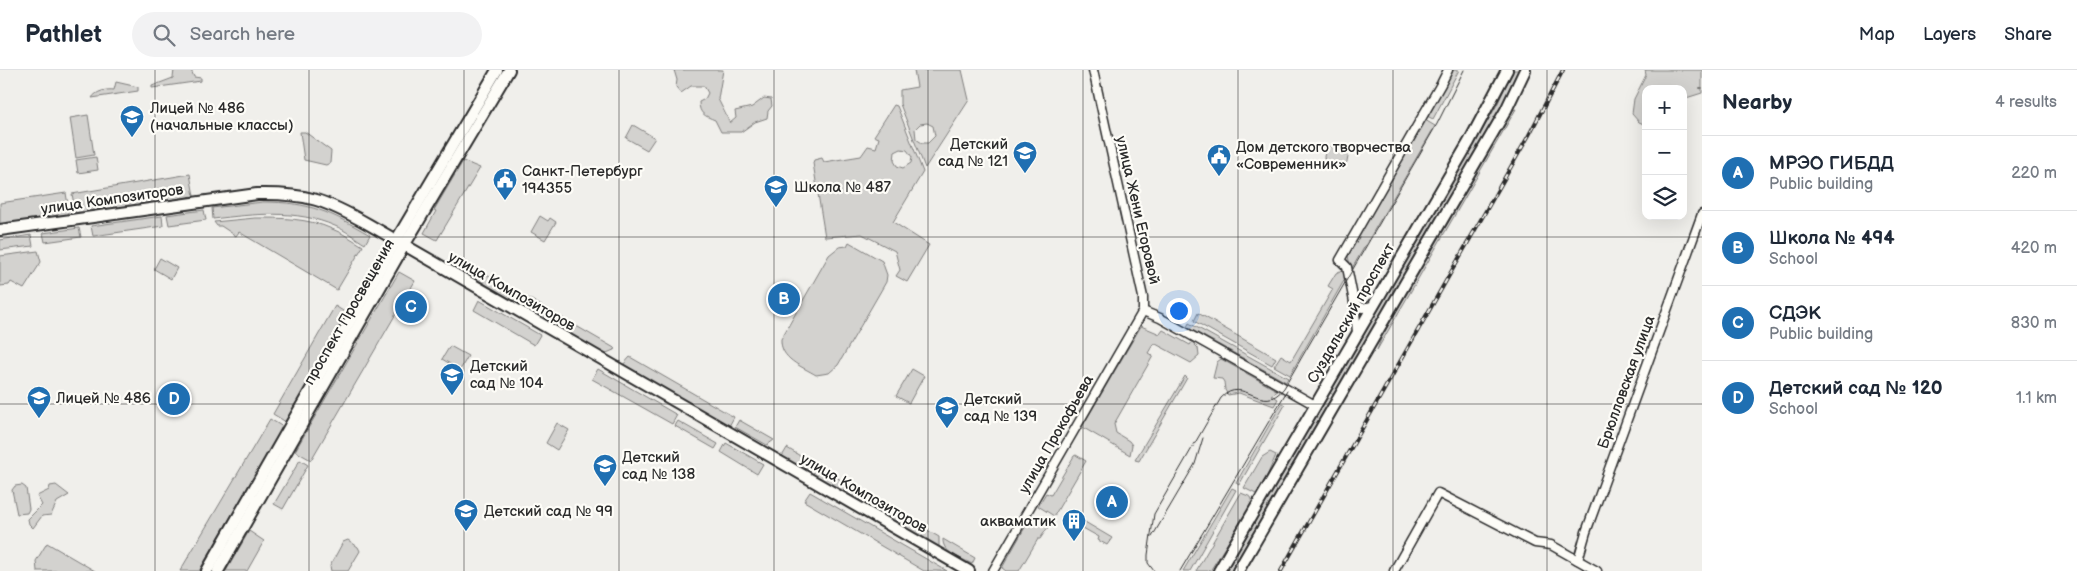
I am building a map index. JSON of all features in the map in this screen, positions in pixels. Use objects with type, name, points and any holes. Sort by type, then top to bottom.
[{"type":"main road","name":"проспект Просвещения","points":[[218,571],[497,70]]},
{"type":"main road","name":"проспект Просвещения","points":[[207,571],[399,245],[509,70]]},
{"type":"main road","name":"Суздальский проспект","points":[[1219,571],[1483,118],[1508,70]]},
{"type":"main road","points":[[1238,571],[1501,118],[1525,70]]},
{"type":"main road","name":"улица Композиторов","points":[[0,230],[244,195],[287,194],[308,196],[328,203],[956,571]]},
{"type":"main road","name":"улица Композиторов","points":[[0,235],[245,199],[274,197],[308,200],[399,245],[969,571]]},
{"type":"street","name":"улица Жени Егоровой","points":[[1092,70],[1143,297],[1143,311]]},
{"type":"street","points":[[1357,332],[1354,302],[1347,267],[1340,260],[1448,70]]},
{"type":"street","name":"Брюлловская улица","points":[[1578,560],[1586,532],[1702,214]]},
{"type":"street","points":[[1354,302],[1362,308],[1373,306]]},
{"type":"street","points":[[1143,311],[1160,318],[1315,405]]},
{"type":"street","name":"улица Прокофьева","points":[[993,571],[1143,311]]},
{"type":"street","points":[[1394,571],[1438,493],[1535,543],[1551,545],[1597,571]]},
{"type":"shaded area","points":[[174,70],[191,70],[194,77],[201,78],[201,81],[152,88],[152,86],[173,78]]},
{"type":"shaded area","points":[[674,70],[723,70],[718,99],[730,123],[736,118],[735,111],[752,107],[764,98],[771,99],[772,106],[768,111],[767,118],[755,122],[741,132],[721,132],[715,120],[701,112],[699,102],[705,99],[708,93],[704,86],[691,86],[681,93],[676,87],[677,80]]},
{"type":"shaded area","points":[[914,70],[962,70],[969,100],[925,168],[900,104],[900,90],[917,87]],"holes":[[[927,123],[933,126],[935,136],[928,143],[922,143],[916,139],[915,129],[920,124]]]},
{"type":"shaded area","points":[[1451,70],[1459,70],[1433,119],[1427,116]]},
{"type":"shaded area","points":[[1513,70],[1519,70],[1501,107],[1334,395],[1330,393],[1497,105]]},
{"type":"shaded area","points":[[1645,70],[1702,70],[1702,93],[1687,98],[1687,85],[1642,85],[1642,123],[1632,114],[1634,99],[1646,75]]},
{"type":"shaded area","points":[[116,82],[138,87],[138,91],[92,98],[102,91],[114,90]]},
{"type":"shaded area","points":[[894,105],[897,106],[923,172],[893,222],[929,245],[907,282],[896,276],[900,270],[895,251],[862,234],[825,237],[814,160],[822,158],[824,162],[861,156],[868,146],[876,148],[879,138],[874,136]],"holes":[[[901,149],[907,150],[912,157],[911,163],[903,168],[897,166],[894,161],[895,152]]]},
{"type":"shaded area","points":[[1516,109],[1377,350],[1382,336],[1513,110]]},
{"type":"shaded area","points":[[88,115],[94,155],[76,158],[70,118]]},
{"type":"shaded area","points":[[1425,120],[1435,126],[1351,270],[1348,256],[1350,249]]},
{"type":"shaded area","points":[[633,125],[655,138],[647,150],[626,138]]},
{"type":"shaded area","points":[[300,132],[305,132],[331,151],[330,163],[326,165],[304,160]]},
{"type":"shaded area","points":[[1336,145],[1341,146],[1347,152],[1347,162],[1341,168],[1336,169],[1331,168],[1325,162],[1324,157],[1325,152],[1331,146]]},
{"type":"shaded area","points":[[96,157],[98,170],[78,173],[76,160]]},
{"type":"shaded area","points":[[463,161],[480,168],[437,240],[424,233],[436,211],[434,210]]},
{"type":"shaded area","points":[[190,174],[194,196],[76,215],[72,194]]},
{"type":"shaded area","points":[[66,193],[69,211],[67,214],[0,225],[0,203]]},
{"type":"shaded area","points":[[263,202],[307,206],[331,214],[370,235],[365,244],[335,226],[305,217],[290,215],[275,214],[213,219],[212,208]]},
{"type":"shaded area","points":[[204,210],[206,220],[169,225],[167,215]]},
{"type":"shaded area","points":[[162,216],[163,226],[93,236],[91,226]]},
{"type":"shaded area","points":[[540,216],[548,221],[550,218],[556,222],[545,240],[531,232]]},
{"type":"shaded area","points":[[255,218],[304,221],[323,225],[340,232],[363,246],[337,290],[239,232],[236,236],[221,226],[217,226],[214,222]]},
{"type":"shaded area","points":[[79,228],[81,237],[45,242],[43,233]]},
{"type":"shaded area","points":[[31,235],[33,246],[0,250],[0,240]]},
{"type":"shaded area","points":[[849,242],[882,261],[887,275],[886,282],[838,365],[829,373],[816,375],[788,357],[784,352],[781,339],[829,255],[839,247],[847,246]]},
{"type":"shaded area","points":[[38,251],[41,262],[24,289],[11,282],[9,285],[0,286],[0,256]]},
{"type":"shaded area","points":[[160,258],[177,268],[171,279],[154,269]]},
{"type":"shaded area","points":[[462,260],[616,349],[602,355],[456,270]]},
{"type":"shaded area","points":[[1340,271],[1345,272],[1346,277],[1290,375],[1274,366],[1281,355],[1291,361],[1333,289],[1328,286],[1336,273]]},
{"type":"shaded area","points":[[399,272],[415,281],[311,460],[295,451]]},
{"type":"shaded area","points":[[479,300],[540,335],[534,345],[474,310]]},
{"type":"shaded area","points":[[335,306],[348,314],[286,422],[273,414]]},
{"type":"shaded area","points":[[1198,313],[1276,358],[1272,365],[1194,321]]},
{"type":"shaded area","points":[[1189,323],[1288,378],[1286,382],[1187,327]]},
{"type":"shaded area","points":[[1141,326],[1160,334],[1163,330],[1190,345],[1192,342],[1198,348],[1199,356],[1191,363],[1154,343],[1148,353],[1153,356],[1114,424],[1116,433],[1132,445],[1130,455],[1082,427]]},
{"type":"shaded area","points":[[450,346],[468,356],[460,370],[442,359]]},
{"type":"shaded area","points":[[630,357],[734,417],[728,428],[622,366]]},
{"type":"shaded area","points":[[1221,359],[1278,391],[1271,395],[1278,399],[1274,406],[1239,393],[1228,395],[1222,379],[1213,378],[1217,362]]},
{"type":"shaded area","points":[[598,369],[677,415],[672,424],[592,379]]},
{"type":"shaded area","points":[[912,369],[924,376],[909,403],[896,396]]},
{"type":"shaded area","points":[[1185,376],[1187,378],[1139,461],[1135,460]]},
{"type":"shaded area","points":[[1327,397],[1332,400],[1232,571],[1226,571]]},
{"type":"shaded area","points":[[1282,403],[1285,405],[1239,485],[1236,483]]},
{"type":"shaded area","points":[[270,419],[283,427],[199,571],[180,571]]},
{"type":"shaded area","points":[[739,420],[774,440],[767,445],[735,427]]},
{"type":"shaded area","points":[[678,421],[718,444],[715,449],[675,426]]},
{"type":"shaded area","points":[[557,423],[569,430],[557,450],[546,443]]},
{"type":"shaded area","points":[[726,443],[763,464],[757,474],[721,452]]},
{"type":"shaded area","points":[[787,448],[812,463],[807,473],[781,458]]},
{"type":"shaded area","points":[[1270,452],[1276,455],[1264,483],[1256,494],[1244,488],[1262,457]]},
{"type":"shaded area","points":[[1076,455],[1086,461],[1054,516],[1038,506],[1046,493],[1051,495]]},
{"type":"shaded area","points":[[300,460],[308,465],[283,509],[274,504]]},
{"type":"shaded area","points":[[817,466],[939,537],[939,550],[812,476]]},
{"type":"shaded area","points":[[22,485],[26,488],[29,509],[27,513],[17,514],[12,490],[15,486]]},
{"type":"shaded area","points":[[56,485],[69,495],[57,502],[51,515],[42,516],[33,528],[29,524],[28,519],[42,505],[37,496],[49,490],[50,486]]},
{"type":"shaded area","points":[[1232,488],[1236,490],[1190,571],[1183,571]]},
{"type":"shaded area","points":[[810,492],[947,571],[924,571],[804,501]]},
{"type":"shaded area","points":[[1241,493],[1251,497],[1253,502],[1210,571],[1196,571]]},
{"type":"shaded area","points":[[1068,512],[1112,538],[1107,545],[1098,540],[1099,537],[1074,523],[1075,519],[1069,516],[1067,519],[1065,518]]},
{"type":"shaded area","points":[[1032,515],[1050,524],[1040,539],[1038,539],[1019,571],[1006,571],[1002,568]]},
{"type":"shaded area","points":[[249,531],[264,541],[247,571],[226,571]]},
{"type":"shaded area","points":[[943,539],[975,558],[972,564],[949,551]]},
{"type":"shaded area","points":[[348,540],[358,547],[360,551],[348,571],[331,571],[330,566],[343,542]]},
{"type":"shaded area","points":[[47,543],[95,571],[37,571],[36,561]]},
{"type":"tram line","points":[[1154,571],[1148,563],[1154,514],[1221,398],[1229,392],[1237,390],[1260,398],[1268,398],[1276,396],[1284,388],[1437,124],[1464,70]]},
{"type":"tram line","points":[[1180,571],[1287,391]]},
{"type":"tram line","points":[[1152,537],[1195,464],[1203,438]]},
{"type":"railway","points":[[1281,571],[1529,135],[1563,70]]},
{"type":"place","name":"Лицей № 486 (начальные классы)","points":[[132,138]]},
{"type":"place","name":"Детский сад № 121","points":[[1025,174]]},
{"type":"place","name":"Дом детского творчества «Современник»","points":[[1219,177]]},
{"type":"place","name":"Санкт-Петербург 194355","points":[[505,201]]},
{"type":"place","name":"Школа № 487","points":[[776,208]]},
{"type":"place","name":"Школа № 494","points":[[784,299]]},
{"type":"place","name":"СДЭК","points":[[411,307]]},
{"type":"place","name":"Детский сад № 104","points":[[452,396]]},
{"type":"place","name":"Детский сад № 120","points":[[174,399]]},
{"type":"place","name":"Лицей № 486","points":[[39,419]]},
{"type":"place","name":"Детский сад № 139","points":[[947,429]]},
{"type":"place","name":"Детский сад № 138","points":[[605,487]]},
{"type":"place","name":"МРЭО ГИБДД","points":[[1112,502]]},
{"type":"place","name":"Детский сад № 99","points":[[466,532]]},
{"type":"place","name":"акваматик","points":[[1074,542]]}]
